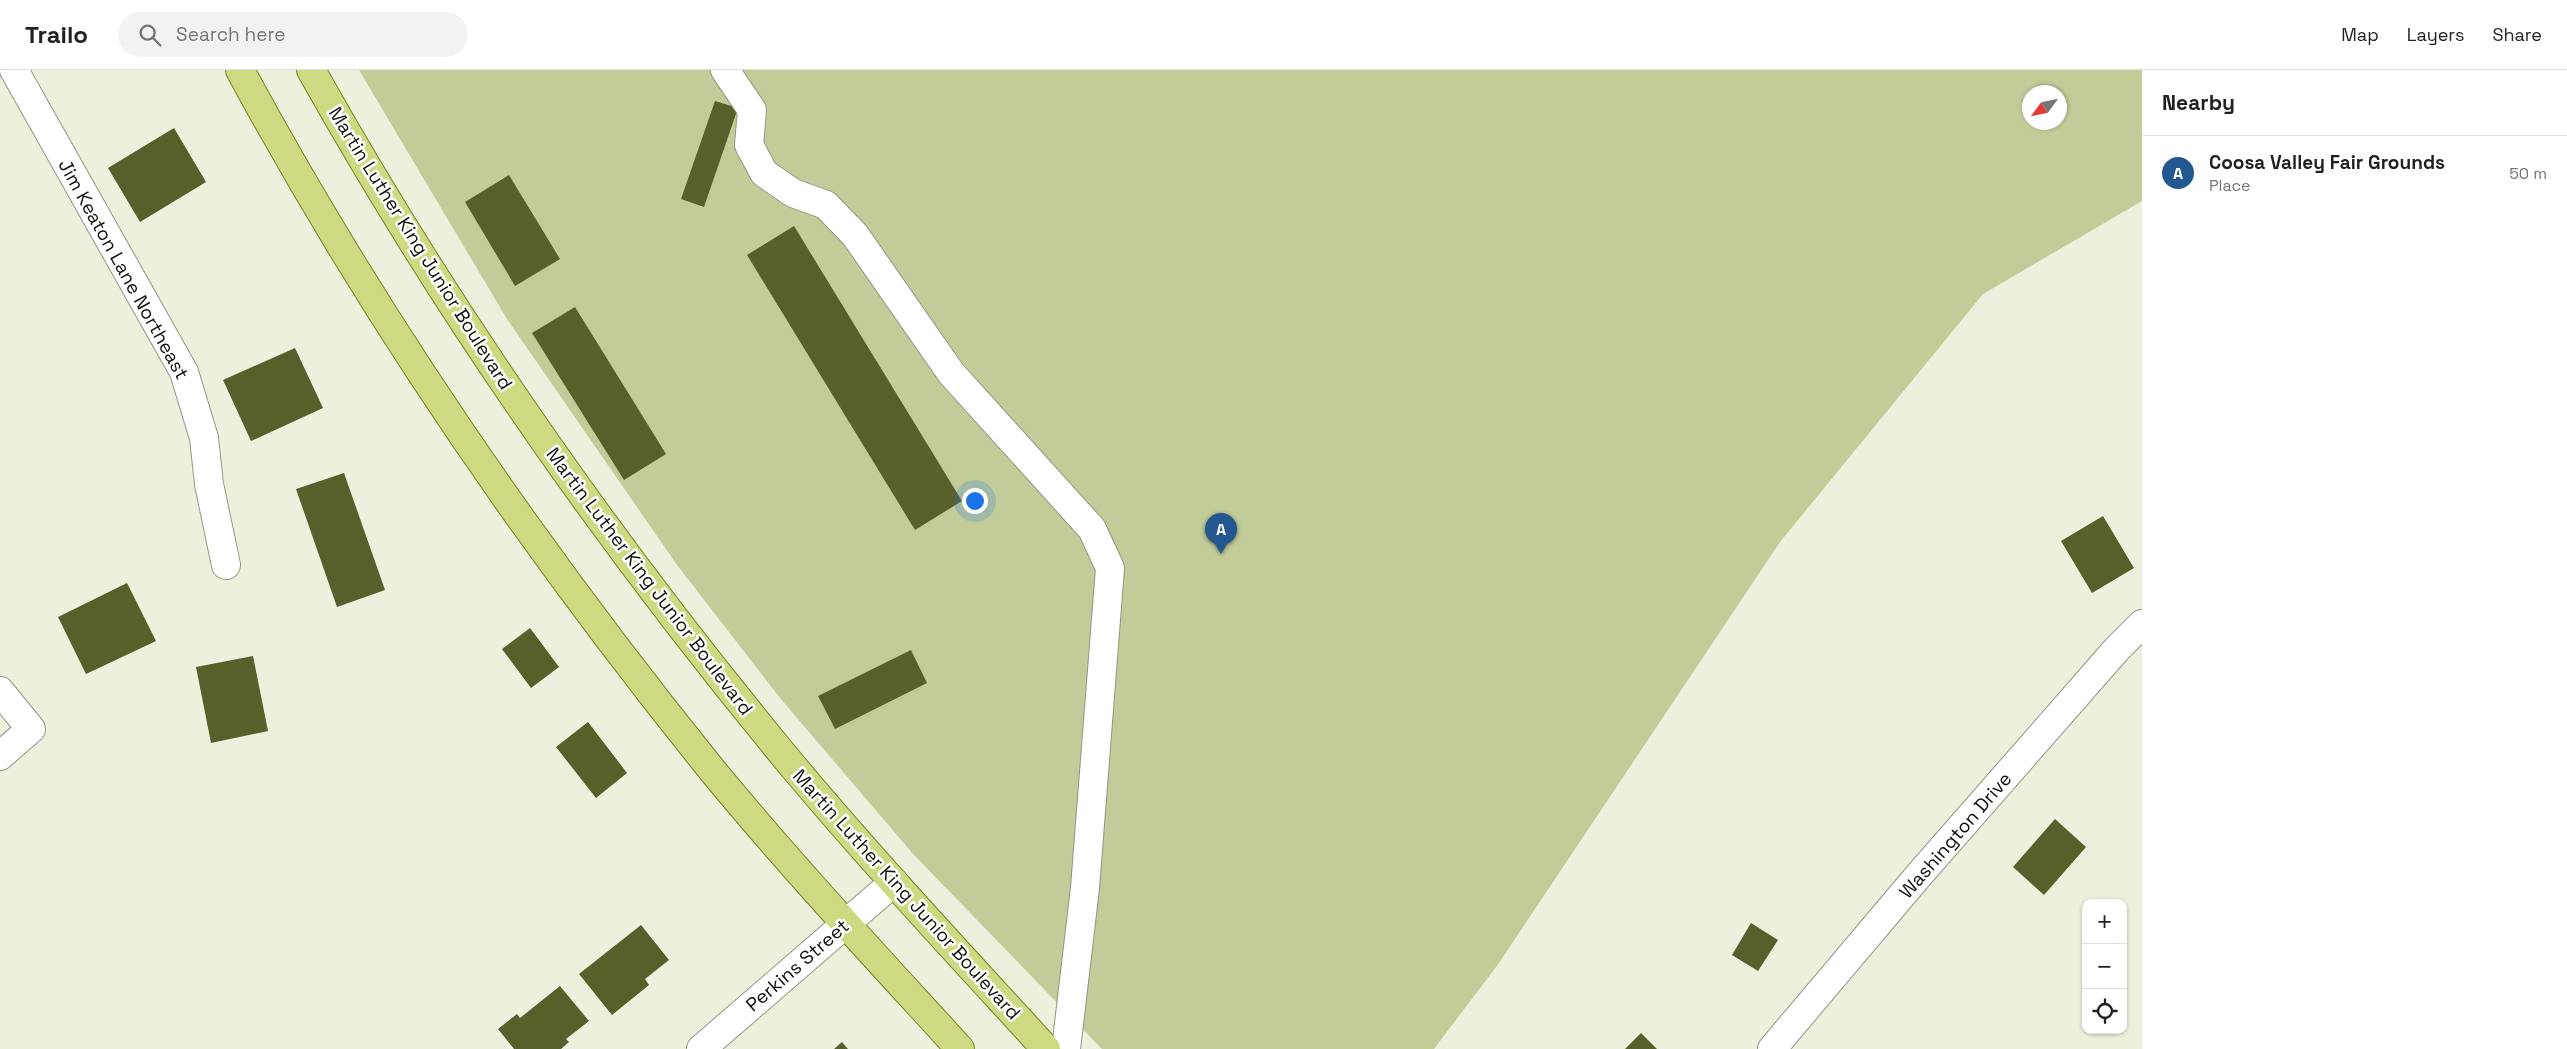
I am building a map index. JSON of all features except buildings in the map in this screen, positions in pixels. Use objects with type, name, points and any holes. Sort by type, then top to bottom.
[{"type":"main road","points":[[240,70],[313,200],[370,293],[438,399],[502,493],[576,593],[713,770],[844,923],[960,1049]]},
{"type":"main road","name":"Martin Luther King Junior Boulevard","points":[[311,70],[368,170],[474,338],[606,526],[723,680],[793,766],[894,882],[1046,1049]]},
{"type":"street","name":"Jim Keaton Lane Northeast","points":[[14,70],[184,372],[204,438],[209,484],[226,565]]},
{"type":"street","points":[[725,70],[752,110],[749,145],[764,173],[793,194],[826,205],[855,235],[951,373],[1092,529],[1110,568],[1085,888],[1066,1049]]},
{"type":"street","name":"Washington Drive","points":[[1772,1049],[1919,874],[2116,650],[2142,624]]},
{"type":"street","points":[[0,691],[32,729],[0,756]]},
{"type":"street","name":"Perkins Street","points":[[701,1049],[844,923],[894,882]]},
{"type":"green space","points":[[359,70],[2142,70],[2142,201],[1983,294],[1780,542],[1499,963],[1434,1049],[1102,1049],[914,855],[780,698],[677,565],[507,319]]},
{"type":"place","name":"Coosa Valley Fair Grounds","points":[[1221,554]]}]
